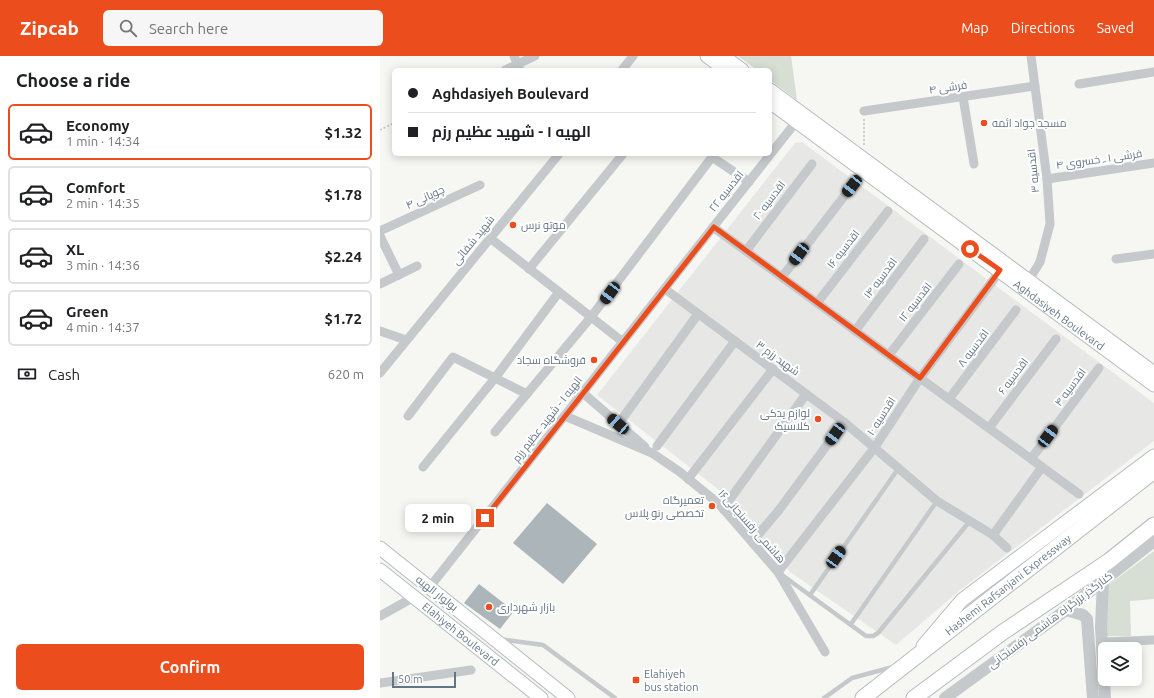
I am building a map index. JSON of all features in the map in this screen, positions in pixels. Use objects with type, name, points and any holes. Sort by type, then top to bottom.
[{"type":"highway","name":"Hashemi Rafsanjani Expressway","points":[[863,698],[1154,471]]},
{"type":"highway","points":[[914,698],[1003,632],[1109,561],[1154,525]]},
{"type":"highway","points":[[931,698],[1003,632]]},
{"type":"main road","points":[[707,56],[723,68]]},
{"type":"main road","points":[[723,56],[739,68]]},
{"type":"main road","name":"Aghdasiyeh Boulevard","points":[[772,92],[799,118],[1154,385]]},
{"type":"main road","name":"Aghdasiyeh Boulevard","points":[[772,103],[799,118],[864,159],[1154,373]]},
{"type":"main road","points":[[908,664],[962,600],[1154,456]]},
{"type":"main road","name":"بولوار الهیه","points":[[380,548],[494,638]]},
{"type":"main road","name":"Elahiyeh Boulevard","points":[[380,570],[541,698]]},
{"type":"main road","name":"Elahiyeh Boulevard","points":[[494,638],[568,698]]},
{"type":"street","points":[[517,63],[535,56]]},
{"type":"street","points":[[624,68],[633,56]]},
{"type":"street","name":"اقدسیه ۳","points":[[1029,280],[1040,262],[1050,224],[1047,179],[1031,56]]},
{"type":"street","points":[[1079,84],[1154,72]]},
{"type":"street","name":"فرشی ۴","points":[[864,111],[1035,86]]},
{"type":"street","points":[[963,97],[974,164]]},
{"type":"street","name":"اقدسیه ۲۲","points":[[772,153],[799,118]]},
{"type":"street","name":"شهید شفائی","points":[[380,373],[557,156]]},
{"type":"street","points":[[529,269],[621,156]]},
{"type":"street","name":"اقدسیه ۲۲","points":[[714,227],[769,156]]},
{"type":"street","points":[[494,432],[591,317],[712,157],[749,182]]},
{"type":"street","name":"فرشی ۱ ـ خسروی ۴","points":[[1047,179],[1154,163]]},
{"type":"street","name":"اقدسیه ۲۰","points":[[746,251],[812,164]]},
{"type":"street","name":"چوپانی ۴","points":[[380,231],[480,185]]},
{"type":"street","points":[[782,277],[852,186]]},
{"type":"street","name":"اقدسیه ۱۶","points":[[817,303],[888,211]]},
{"type":"street","points":[[714,227],[1079,494]]},
{"type":"street","name":"الهیه ۱ - شهید عظیم رزم","points":[[430,588],[714,227]]},
{"type":"street","points":[[380,236],[399,275]]},
{"type":"street","points":[[490,238],[624,342]]},
{"type":"street","name":"اقدسیه ۱۴","points":[[855,330],[924,239]]},
{"type":"street","points":[[1116,259],[1154,254]]},
{"type":"street","name":"اقدسیه ۱۲","points":[[889,355],[959,264]]},
{"type":"street","points":[[380,284],[418,266]]},
{"type":"street","name":"اقدسیه ۱۰","points":[[778,572],[875,448],[920,378],[1000,270]]},
{"type":"street","name":"شهید رزم ۳","points":[[665,289],[844,422],[937,501],[969,522],[993,535],[1007,548]]},
{"type":"street","points":[[423,467],[495,378],[558,292]]},
{"type":"street","name":"اقدسیه ۸","points":[[949,400],[1016,310]]},
{"type":"street","points":[[622,419],[698,314]]},
{"type":"street","points":[[380,331],[406,340]]},
{"type":"street","name":"اقدسیه ۶","points":[[989,428],[1056,339]]},
{"type":"street","points":[[583,393],[654,450],[734,341]]},
{"type":"street","points":[[408,416],[453,357],[527,394]]},
{"type":"street","name":"اقدسیه ۴","points":[[1031,459],[1099,368]]},
{"type":"street","points":[[688,479],[772,369]]},
{"type":"street","points":[[723,509],[806,394]]},
{"type":"street","name":"هاشمی رفسنجانی۱۶","points":[[565,416],[654,450],[723,509],[778,572],[825,652]]},
{"type":"street","points":[[752,542],[779,510],[844,422]]},
{"type":"street","points":[[993,535],[1042,467]]},
{"type":"street","name":"کنارگذر بزرگراه هاشمی رفسنجانی","points":[[946,698],[1066,610],[1154,541]]},
{"type":"street","points":[[1103,581],[1103,642],[1154,640]]},
{"type":"street","points":[[380,616],[414,597]]},
{"type":"street","points":[[1066,610],[1083,615],[1087,619],[1089,627],[1093,698]]},
{"type":"street","points":[[1089,627],[1091,623],[1096,621],[1100,623],[1102,627]]},
{"type":"street","points":[[380,683],[471,670]]},
{"type":"street","points":[[1105,686],[1105,698]]},
{"type":"lane","points":[[810,595],[898,469]]},
{"type":"lane","points":[[850,624],[937,501]]},
{"type":"lane","points":[[778,572],[866,636],[873,636],[878,633],[969,522]]},
{"type":"lane","points":[[494,638],[543,645],[616,698]]},
{"type":"lane","points":[[824,698],[852,678],[908,664]]},
{"type":"path","points":[[864,111],[864,159]]},
{"type":"path","points":[[380,130],[392,124]]},
{"type":"shaded area","points":[[738,56],[791,56],[797,100],[772,81],[772,68],[754,68]]},
{"type":"shaded area","points":[[802,142],[1154,403],[1154,441],[959,591],[896,645],[790,572],[728,497],[597,395],[795,143]]},
{"type":"shaded area","points":[[1154,551],[1154,599],[1130,601],[1131,636],[1107,636],[1107,586]]},
{"type":"building","points":[[547,503],[597,544],[563,584],[513,543]]},
{"type":"building","name":"بازار شهرداری","points":[[479,584],[514,611],[500,629],[464,603]]},
{"type":"place","name":"مسجد جواد ائمه","points":[[984,123]]},
{"type":"place","name":"موتو نرس","points":[[513,225]]},
{"type":"place","name":"فروشگاه سجاد","points":[[594,360]]},
{"type":"place","name":"لوازم یدکی کلاسیک","points":[[818,419]]},
{"type":"place","name":"تعمیرگاه تخصصی رنو پلاس","points":[[712,506]]},
{"type":"place","name":"بازار شهرداری","points":[[489,607]]},
{"type":"place","name":"Elahiyeh bus station","points":[[636,680]]},
{"type":"route","points":[[485,518],[714,227],[920,378],[1000,270],[970,249]]}]
